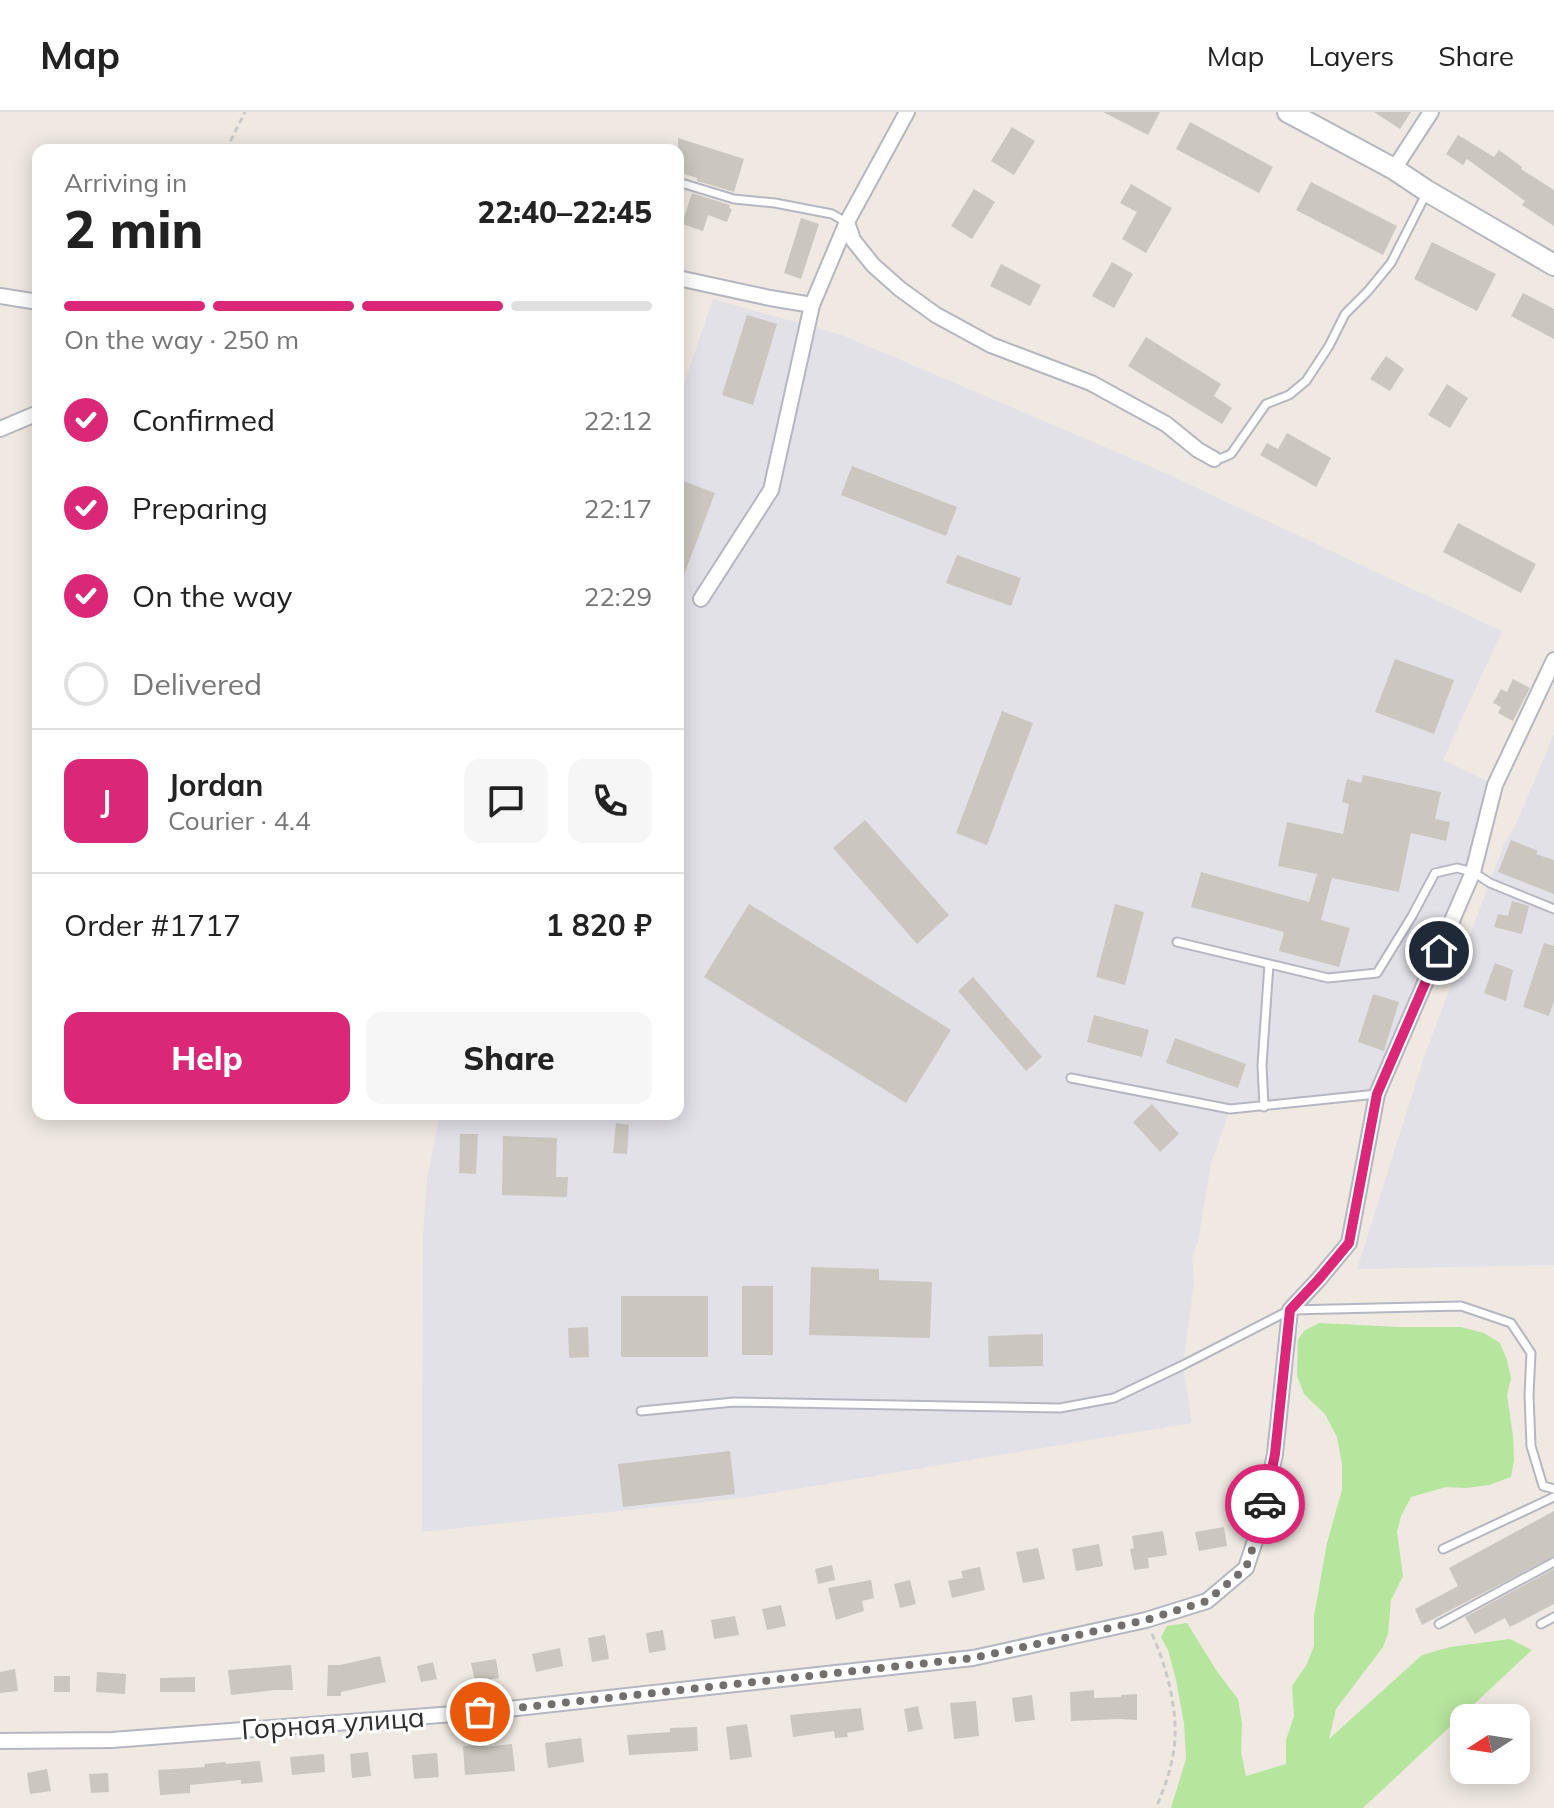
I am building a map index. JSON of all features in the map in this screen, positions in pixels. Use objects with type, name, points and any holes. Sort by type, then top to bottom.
[{"type":"street","points":[[701,599],[771,490],[812,305],[847,222],[907,112]]},
{"type":"street","points":[[1288,112],[1394,169],[1554,265]]},
{"type":"street","points":[[1394,169],[1431,112]]},
{"type":"street","points":[[847,222],[853,240],[873,265],[936,315],[991,345],[1091,383],[1124,400],[1166,424],[1214,459]]},
{"type":"street","points":[[684,279],[812,305]]},
{"type":"street","points":[[0,296],[32,301]]},
{"type":"street","points":[[0,429],[32,416]]},
{"type":"street","points":[[1290,1310],[1349,1243],[1377,1094],[1473,872],[1495,785],[1554,660]]},
{"type":"street","name":"Горная улица","points":[[0,1741],[112,1740],[495,1710],[973,1658],[1146,1620],[1207,1601],[1246,1568],[1260,1526],[1275,1454],[1290,1310]]},
{"type":"lane","points":[[684,184],[734,199],[832,214],[847,222]]},
{"type":"lane","points":[[1214,459],[1231,454],[1266,404],[1289,395],[1306,381],[1345,314],[1391,263],[1427,191]]},
{"type":"lane","points":[[1177,942],[1328,978],[1377,973],[1435,873],[1457,868],[1473,872],[1490,883],[1554,909]]},
{"type":"lane","points":[[1264,1107],[1262,1065],[1269,964]]},
{"type":"lane","points":[[1071,1078],[1230,1109],[1377,1094]]},
{"type":"lane","points":[[641,1411],[734,1402],[1060,1408],[1114,1398],[1290,1310],[1461,1306],[1511,1323],[1531,1353],[1531,1446],[1543,1486],[1554,1489]]},
{"type":"lane","points":[[1443,1549],[1554,1497]]},
{"type":"lane","points":[[1439,1624],[1554,1562]]},
{"type":"lane","points":[[1541,1624],[1554,1617]]},
{"type":"path","points":[[229,144],[245,112]]},
{"type":"path","points":[[1146,1620],[1160,1652],[1175,1711],[1175,1746],[1169,1776],[1156,1808]]},
{"type":"shaded area","points":[[713,299],[842,335],[1152,467],[1502,631],[1443,760],[1495,785],[1477,875],[1377,1094],[1230,1110],[1211,1164],[1198,1242],[1192,1256],[1194,1283],[1183,1365],[1192,1423],[741,1498],[422,1532],[423,1237],[427,1179],[439,1120],[684,1120],[684,384]]},
{"type":"shaded area","points":[[1554,734],[1554,1265],[1357,1269],[1424,1057],[1504,844],[1517,822]]},
{"type":"green space","points":[[1319,1323],[1461,1327],[1484,1333],[1500,1343],[1511,1378],[1507,1395],[1513,1436],[1511,1477],[1489,1485],[1446,1487],[1411,1497],[1397,1532],[1403,1576],[1391,1600],[1388,1634],[1383,1647],[1336,1709],[1329,1739],[1422,1655],[1450,1647],[1510,1639],[1532,1650],[1474,1704],[1450,1704],[1450,1727],[1363,1808],[1171,1808],[1186,1759],[1184,1723],[1176,1680],[1161,1637],[1167,1626],[1187,1623],[1238,1699],[1242,1724],[1241,1752],[1246,1776],[1286,1764],[1286,1740],[1294,1716],[1292,1686],[1307,1664],[1314,1646],[1314,1616],[1327,1543],[1342,1490],[1342,1464],[1337,1437],[1325,1414],[1304,1394],[1297,1376],[1298,1340],[1304,1331]]},
{"type":"building","points":[[1103,112],[1160,112],[1148,135]]},
{"type":"building","points":[[1374,112],[1411,112],[1400,129]]},
{"type":"building","points":[[1190,122],[1273,167],[1259,193],[1176,149]]},
{"type":"building","points":[[1012,127],[1035,141],[1014,175],[991,161]]},
{"type":"building","points":[[1458,135],[1494,157],[1499,150],[1521,169],[1554,190],[1554,226],[1522,205],[1525,201],[1467,159],[1463,165],[1446,154]]},
{"type":"building","points":[[678,138],[744,159],[734,192],[684,174],[684,144],[678,144]]},
{"type":"building","points":[[1311,182],[1397,226],[1383,255],[1296,210]]},
{"type":"building","points":[[1131,184],[1172,208],[1146,253],[1122,239],[1137,212],[1120,203]]},
{"type":"building","points":[[974,189],[995,202],[972,239],[951,226]]},
{"type":"building","points":[[692,193],[730,205],[732,209],[727,222],[708,215],[703,231],[684,225]]},
{"type":"building","points":[[801,218],[819,224],[801,279],[784,273]]},
{"type":"building","points":[[1432,242],[1496,274],[1477,311],[1414,279]]},
{"type":"building","points":[[1112,262],[1133,274],[1114,308],[1092,296]]},
{"type":"building","points":[[1001,264],[1041,285],[1030,306],[990,286]]},
{"type":"building","points":[[1523,293],[1554,309],[1554,339],[1511,316]]},
{"type":"building","points":[[747,315],[777,324],[753,405],[722,395]]},
{"type":"building","points":[[1146,337],[1221,384],[1214,396],[1232,408],[1222,424],[1128,366]]},
{"type":"building","points":[[1386,356],[1404,369],[1390,391],[1370,379]]},
{"type":"building","points":[[1447,384],[1468,398],[1450,428],[1428,415]]},
{"type":"building","points":[[1287,433],[1331,458],[1316,487],[1260,455],[1267,443],[1278,449]]},
{"type":"building","points":[[852,466],[957,507],[946,536],[841,495]]},
{"type":"building","points":[[684,481],[715,493],[684,575]]},
{"type":"building","points":[[1458,523],[1536,564],[1521,593],[1443,552]]},
{"type":"building","points":[[957,555],[1021,578],[1011,606],[946,583]]},
{"type":"building","points":[[1395,659],[1454,680],[1434,734],[1375,712]]},
{"type":"building","points":[[1513,679],[1530,688],[1513,721],[1498,713],[1501,707],[1493,703],[1501,689],[1507,692]]},
{"type":"building","points":[[1002,711],[1033,723],[987,845],[956,833]]},
{"type":"building","points":[[1363,775],[1441,792],[1435,819],[1450,822],[1446,841],[1411,833],[1399,892],[1332,878],[1321,920],[1350,928],[1339,967],[1279,951],[1284,932],[1191,907],[1201,872],[1309,902],[1317,874],[1278,866],[1287,822],[1343,834],[1349,804],[1342,802],[1347,779],[1361,783]]},
{"type":"building","points":[[865,820],[949,915],[917,944],[833,848]]},
{"type":"building","points":[[1511,840],[1554,860],[1554,894],[1498,872]]},
{"type":"building","points":[[1512,901],[1529,906],[1522,934],[1494,927],[1498,914],[1508,916]]},
{"type":"building","points":[[749,904],[951,1030],[906,1103],[704,977]]},
{"type":"building","points":[[1115,904],[1144,912],[1125,985],[1096,977]]},
{"type":"building","points":[[1544,943],[1554,946],[1554,1001],[1549,1016],[1523,1007]]},
{"type":"building","points":[[1495,963],[1513,970],[1506,1001],[1484,993]]},
{"type":"building","points":[[973,977],[1042,1057],[1026,1071],[958,991]]},
{"type":"building","points":[[1373,994],[1399,1002],[1384,1051],[1358,1042]]},
{"type":"building","points":[[1094,1015],[1149,1030],[1142,1057],[1087,1042]]},
{"type":"building","points":[[1175,1038],[1246,1064],[1238,1088],[1166,1063]]},
{"type":"building","points":[[1152,1104],[1179,1134],[1160,1152],[1133,1122]]},
{"type":"building","points":[[616,1123],[629,1125],[627,1154],[613,1153]]},
{"type":"building","points":[[460,1134],[478,1134],[476,1174],[459,1173]]},
{"type":"building","points":[[503,1136],[557,1138],[556,1177],[568,1177],[567,1197],[502,1195]]},
{"type":"building","points":[[811,1267],[879,1269],[879,1280],[932,1282],[930,1338],[809,1335]]},
{"type":"building","points":[[742,1286],[773,1286],[773,1355],[742,1355]]},
{"type":"building","points":[[621,1296],[708,1296],[708,1357],[621,1357]]},
{"type":"building","points":[[588,1327],[589,1357],[569,1358],[568,1328]]},
{"type":"building","points":[[1043,1334],[1043,1366],[989,1367],[988,1336]]},
{"type":"building","points":[[730,1451],[735,1494],[623,1507],[618,1464]]},
{"type":"building","points":[[1554,1511],[1554,1556],[1422,1625],[1415,1609],[1458,1586],[1449,1568]]},
{"type":"building","points":[[1224,1527],[1227,1546],[1199,1551],[1195,1532]]},
{"type":"building","points":[[1163,1531],[1167,1555],[1148,1558],[1149,1568],[1134,1570],[1130,1549],[1134,1548],[1132,1536]]},
{"type":"building","points":[[1099,1544],[1103,1566],[1076,1571],[1072,1549]]},
{"type":"building","points":[[1038,1548],[1045,1579],[1023,1583],[1016,1552]]},
{"type":"building","points":[[832,1565],[835,1580],[818,1584],[815,1569]]},
{"type":"building","points":[[980,1567],[985,1590],[952,1598],[948,1581],[963,1578],[961,1571]]},
{"type":"building","points":[[1554,1569],[1554,1604],[1510,1627],[1505,1618],[1475,1634],[1465,1617]]},
{"type":"building","points":[[871,1580],[874,1598],[862,1601],[864,1611],[836,1620],[828,1588]]},
{"type":"building","points":[[910,1580],[916,1604],[900,1608],[894,1584]]},
{"type":"building","points":[[781,1605],[786,1626],[767,1630],[762,1609]]},
{"type":"building","points":[[735,1616],[739,1635],[714,1639],[711,1620]]},
{"type":"building","points":[[663,1630],[666,1650],[649,1653],[646,1633]]},
{"type":"building","points":[[605,1635],[609,1659],[592,1662],[588,1638]]},
{"type":"building","points":[[560,1648],[563,1666],[536,1672],[532,1654]]},
{"type":"building","points":[[380,1656],[386,1682],[341,1692],[341,1696],[327,1696],[328,1665]]},
{"type":"building","points":[[496,1659],[499,1678],[475,1682],[471,1663]]},
{"type":"building","points":[[433,1662],[437,1679],[421,1682],[417,1666]]},
{"type":"building","points":[[291,1665],[293,1690],[231,1695],[228,1670]]},
{"type":"building","points":[[15,1669],[18,1691],[0,1693],[0,1672]]},
{"type":"building","points":[[97,1672],[126,1674],[125,1694],[96,1692]]},
{"type":"building","points":[[54,1676],[70,1676],[70,1692],[54,1692]]},
{"type":"building","points":[[195,1677],[195,1692],[160,1692],[160,1678]]},
{"type":"building","points":[[1094,1690],[1094,1698],[1137,1694],[1137,1720],[1071,1721],[1070,1692]]},
{"type":"building","points":[[1032,1695],[1035,1720],[1015,1722],[1012,1698]]},
{"type":"building","points":[[976,1701],[979,1736],[954,1739],[950,1703]]},
{"type":"building","points":[[918,1706],[923,1729],[908,1732],[904,1709]]},
{"type":"building","points":[[861,1708],[864,1730],[847,1733],[848,1737],[835,1738],[834,1731],[793,1737],[790,1715]]},
{"type":"building","points":[[747,1724],[752,1757],[730,1760],[726,1727]]},
{"type":"building","points":[[697,1727],[698,1751],[629,1755],[627,1735]]},
{"type":"building","points":[[581,1738],[584,1762],[548,1768],[545,1743]]},
{"type":"building","points":[[512,1744],[515,1771],[465,1775],[463,1746]]},
{"type":"building","points":[[368,1752],[371,1776],[352,1778],[350,1754]]},
{"type":"building","points":[[437,1753],[439,1777],[414,1779],[412,1755]]},
{"type":"building","points":[[324,1754],[325,1772],[292,1775],[290,1757]]},
{"type":"building","points":[[260,1761],[263,1782],[241,1784],[241,1780],[190,1785],[190,1793],[160,1795],[158,1770]]},
{"type":"building","points":[[47,1769],[51,1791],[30,1794],[27,1773]]},
{"type":"building","points":[[108,1773],[109,1792],[91,1793],[89,1774]]},
{"type":"way so far","points":[[480,1712],[973,1658],[1146,1620],[1207,1601],[1246,1568],[1265,1504]]},
{"type":"route","points":[[1265,1504],[1275,1454],[1290,1310],[1349,1243],[1377,1094],[1439,951]]}]
